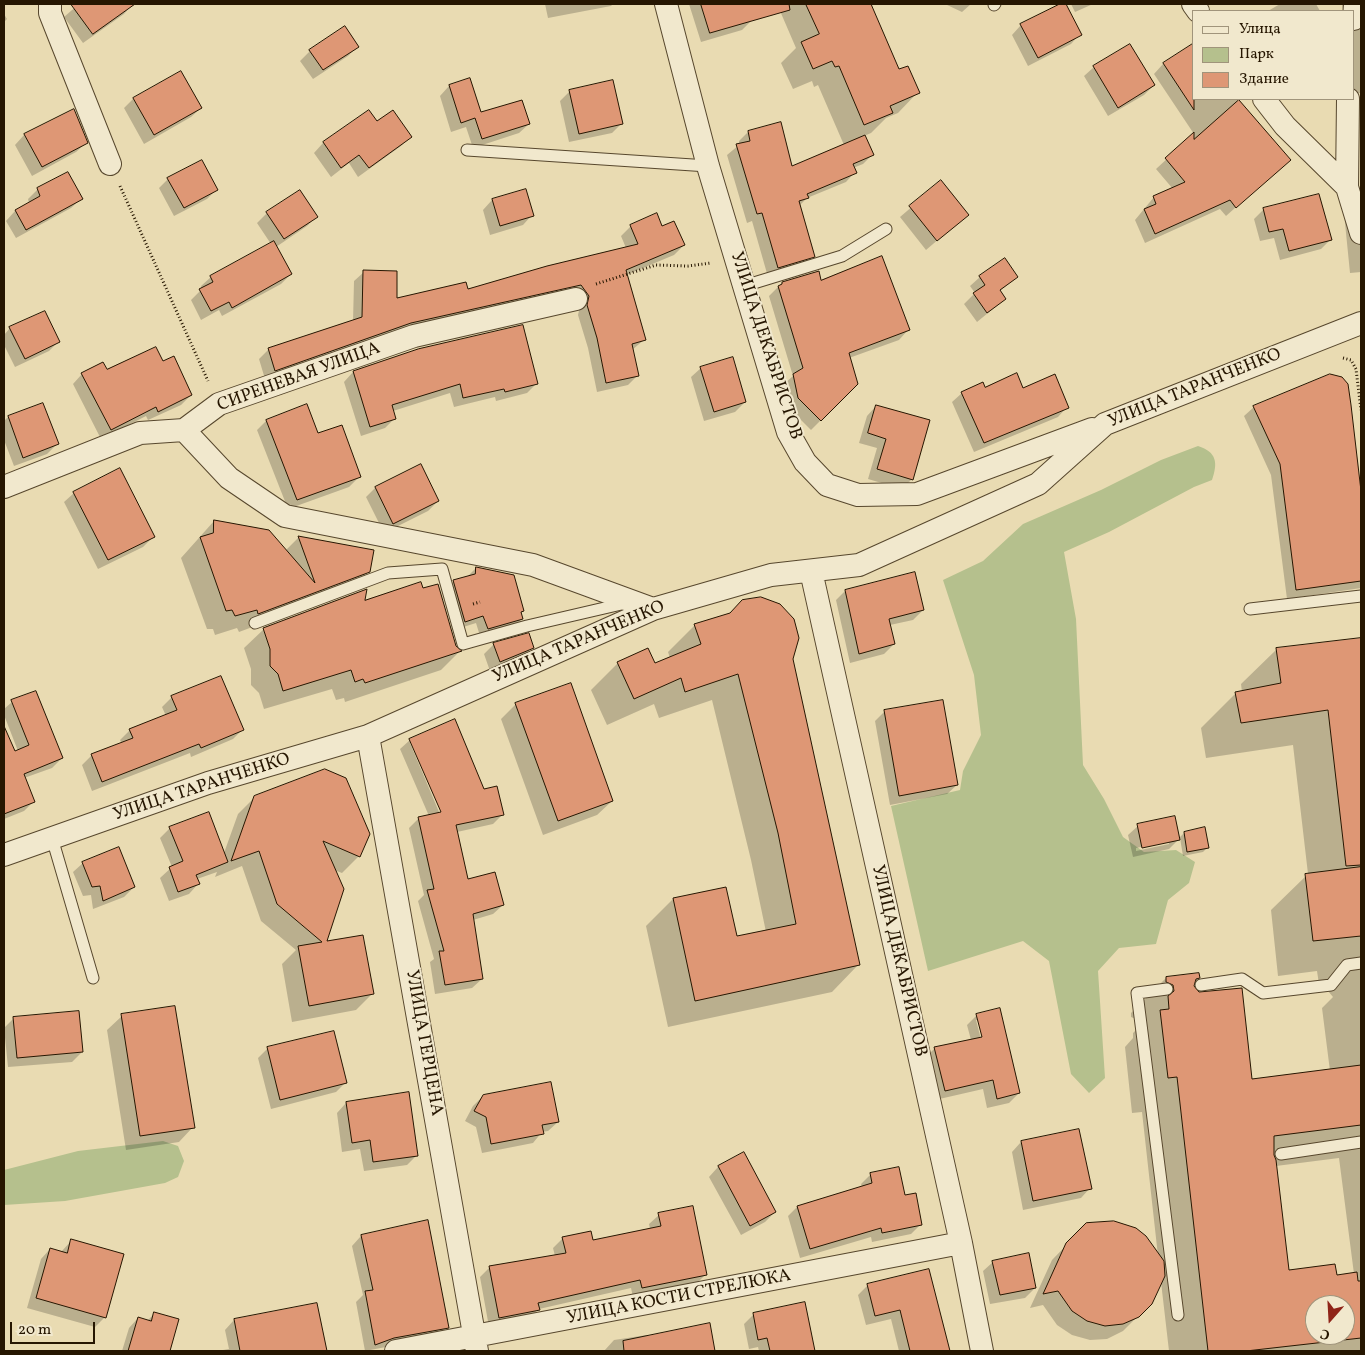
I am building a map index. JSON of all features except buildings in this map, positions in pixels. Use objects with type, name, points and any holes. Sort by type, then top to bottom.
[{"type":"street","points":[[50,4],[50,13],[110,164]]},
{"type":"street","name":"УЛИЦА ДЕКАБРИСТОВ","points":[[666,4],[708,166],[788,432],[805,462],[828,485],[858,495],[916,494],[1105,424]]},
{"type":"street","points":[[1265,100],[1285,126],[1347,187]]},
{"type":"street","points":[[1348,100],[1347,187],[1361,233]]},
{"type":"street","name":"СИРЕНЕВАЯ УЛИЦА","points":[[184,430],[218,404],[414,336],[576,300]]},
{"type":"street","name":"УЛИЦА ТАРАНЧЕНКО","points":[[4,856],[208,783],[368,736],[643,605],[771,575],[859,564],[1038,484],[1105,424],[1361,323]]},
{"type":"street","points":[[4,487],[140,433],[184,430],[228,478],[285,516],[533,565],[643,605]]},
{"type":"street","name":"УЛИЦА ДЕКАБРИСТОВ","points":[[811,571],[961,1243],[982,1351]]},
{"type":"street","name":"УЛИЦА ГЕРЦЕНА","points":[[368,736],[476,1344]]},
{"type":"street","name":"УЛИЦА КОСТИ СТРЕЛЮКА","points":[[396,1351],[476,1344],[961,1243]]},
{"type":"lane","points":[[467,150],[708,166]]},
{"type":"lane","points":[[744,286],[842,256],[886,229]]},
{"type":"lane","points":[[255,623],[388,574],[442,569],[463,644],[528,626],[643,605]]},
{"type":"lane","points":[[1250,609],[1361,596]]},
{"type":"lane","points":[[52,838],[93,978]]},
{"type":"lane","points":[[1201,985],[1242,980],[1263,993],[1331,985],[1347,965],[1361,963]]},
{"type":"lane","points":[[1167,988],[1137,993],[1178,1315]]},
{"type":"lane","points":[[1281,1154],[1361,1142]]},
{"type":"path","points":[[110,164],[218,404]]},
{"type":"path","points":[[576,300],[585,288],[656,265],[688,266],[717,262]]},
{"type":"path","points":[[1356,369],[1361,410]]},
{"type":"green space","points":[[1198,446],[1209,451],[1214,459],[1215,468],[1212,480],[1194,487],[1109,532],[1064,552],[1076,619],[1083,765],[1104,799],[1123,837],[1144,852],[1176,850],[1195,862],[1189,883],[1168,900],[1156,944],[1119,948],[1098,971],[1105,1078],[1089,1093],[1071,1074],[1049,961],[1023,941],[928,971],[891,806],[960,790],[963,771],[981,735],[974,675],[943,580],[983,561],[1023,524],[1101,490],[1161,460]]},
{"type":"green space","points":[[163,1141],[178,1146],[184,1161],[178,1177],[165,1183],[65,1201],[4,1205],[4,1170],[78,1151]]}]
